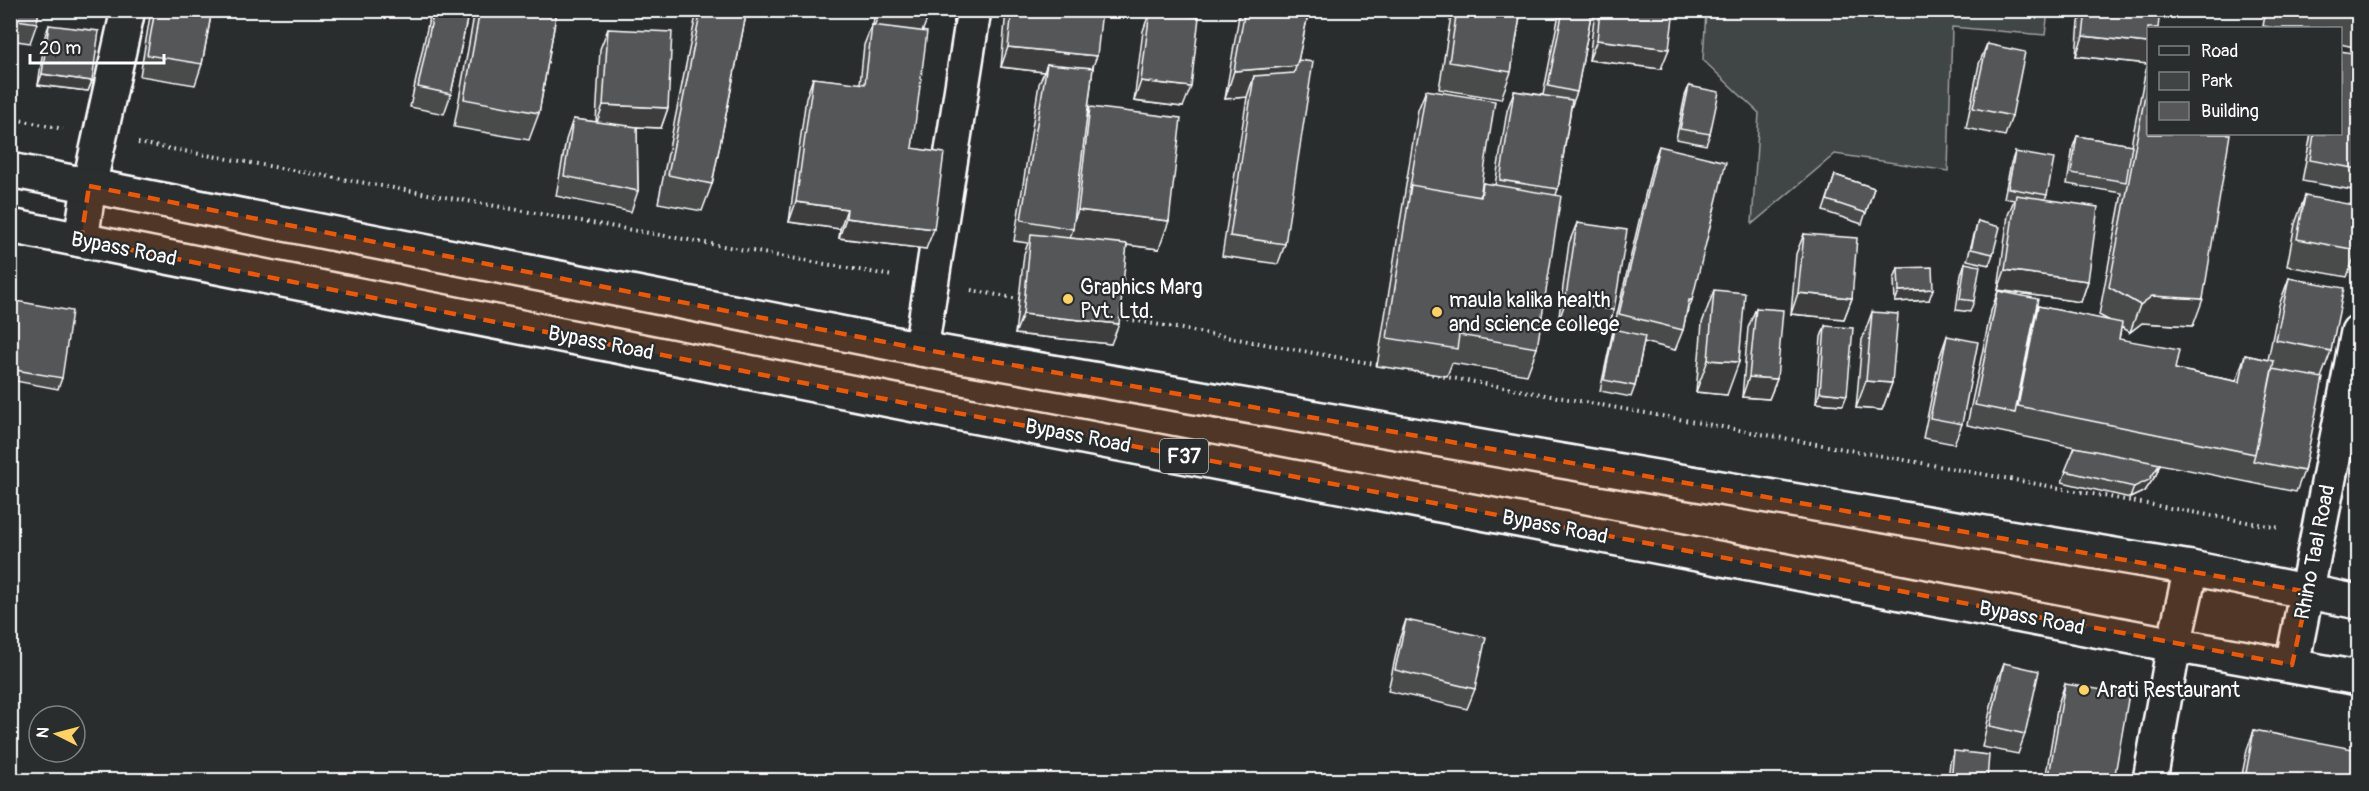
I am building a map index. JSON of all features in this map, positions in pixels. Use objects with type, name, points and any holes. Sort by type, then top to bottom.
[{"type":"main road","points":[[81,240],[89,186],[128,10]]},
{"type":"main road","points":[[921,348],[974,10]]},
{"type":"main road","points":[[10,170],[921,348],[1550,459],[2191,568],[2358,602]]},
{"type":"main road","name":"Bypass Road","points":[[10,226],[915,405],[2358,678]]},
{"type":"main road","name":"Rhino Taal Road","points":[[2292,665],[2358,332]]},
{"type":"main road","points":[[2150,780],[2174,645],[2191,568]]},
{"type":"path","points":[[10,118],[100,136],[1025,300]]},
{"type":"path","points":[[1107,315],[1388,367]]},
{"type":"path","points":[[1400,369],[2319,535]]},
{"type":"highlighted area","points":[[89,186],[921,349],[2308,592],[2292,665],[915,405],[81,240]]},
{"type":"green space","points":[[1706,10],[2048,11],[2045,35],[1952,27],[1948,171],[1835,154],[1752,224],[1759,113],[1703,60]]},
{"type":"building","points":[[10,10],[39,10],[37,23],[10,19]]},
{"type":"building","points":[[155,10],[212,10],[202,64],[147,55]]},
{"type":"building","points":[[434,10],[469,10],[451,94],[418,87]]},
{"type":"building","points":[[480,10],[557,10],[539,113],[464,99]]},
{"type":"building","points":[[701,10],[747,10],[712,184],[668,175]]},
{"type":"building","points":[[928,10],[928,17],[880,11]]},
{"type":"building","points":[[1012,10],[1102,10],[1097,56],[1008,47]]},
{"type":"building","points":[[1245,10],[1309,10],[1297,66],[1234,71]]},
{"type":"building","points":[[1457,10],[1521,10],[1511,72],[1449,62]]},
{"type":"building","points":[[1563,10],[1592,10],[1577,92],[1548,86]]},
{"type":"building","points":[[1600,10],[1674,10],[1669,49],[1597,40]]},
{"type":"building","points":[[2086,10],[2160,10],[2158,27],[2147,27],[2147,43],[2083,36]]},
{"type":"building","points":[[1150,11],[1199,17],[1191,87],[1141,81]]},
{"type":"building","points":[[49,25],[99,31],[92,81],[42,74]]},
{"type":"building","points":[[872,25],[927,32],[912,148],[944,153],[934,229],[846,218],[847,209],[796,202],[813,78],[865,84]]},
{"type":"building","points":[[608,29],[672,32],[668,108],[603,105]]},
{"type":"building","points":[[1987,44],[2025,52],[2012,116],[1973,108]]},
{"type":"building","points":[[2342,51],[2358,54],[2358,169],[2310,160],[2314,135],[2342,135]]},
{"type":"building","points":[[1298,60],[1313,62],[1285,244],[1230,236],[1254,76],[1294,73]]},
{"type":"building","points":[[1047,64],[1093,68],[1073,229],[1021,220]]},
{"type":"building","points":[[2147,84],[2147,135],[2230,135],[2203,299],[2152,296],[2140,305],[2109,287]]},
{"type":"building","points":[[1689,86],[1719,92],[1710,134],[1680,129]]},
{"type":"building","points":[[1426,90],[1495,101],[1480,197],[1411,185],[1409,193]]},
{"type":"building","points":[[1514,91],[1572,100],[1558,189],[1500,180]]},
{"type":"building","points":[[1090,107],[1181,118],[1169,221],[1078,210]]},
{"type":"building","points":[[573,119],[637,127],[638,191],[564,176]]},
{"type":"building","points":[[2077,136],[2132,145],[2126,182],[2071,173]]},
{"type":"building","points":[[1659,146],[1726,162],[1683,330],[1619,314]]},
{"type":"building","points":[[2015,152],[2054,159],[2047,195],[2008,188]]},
{"type":"building","points":[[1835,175],[1874,188],[1866,213],[1827,200]]},
{"type":"building","points":[[1483,183],[1561,196],[1537,348],[1459,335],[1457,349],[1387,338],[1411,185],[1481,197]]},
{"type":"building","points":[[2016,195],[2098,207],[2088,281],[2005,270]]},
{"type":"building","points":[[2305,196],[2358,206],[2357,250],[2297,239]]},
{"type":"building","points":[[1978,221],[2000,227],[1993,254],[1971,249]]},
{"type":"building","points":[[1577,223],[1627,230],[1614,310],[1565,303]]},
{"type":"building","name":"Graphics Marg Pvt. Ltd.","points":[[1031,234],[1127,244],[1119,324],[1023,314]]},
{"type":"building","points":[[1804,234],[1857,238],[1852,298],[1798,293]]},
{"type":"building","points":[[1965,263],[1980,266],[1974,301],[1960,299]]},
{"type":"building","points":[[1932,267],[1933,289],[1899,291],[1898,268]]},
{"type":"building","points":[[2289,278],[2344,288],[2331,351],[2276,340]]},
{"type":"building","points":[[1714,290],[1745,293],[1739,362],[1708,360]]},
{"type":"building","points":[[1998,291],[2038,299],[2015,413],[1975,405]]},
{"type":"building","points":[[10,300],[72,311],[62,378],[10,369]]},
{"type":"building","points":[[2038,306],[2122,323],[2119,339],[2179,350],[2175,369],[2240,382],[2245,355],[2274,361],[2255,454],[2018,406]]},
{"type":"building","points":[[1756,308],[1783,310],[1777,379],[1749,377]]},
{"type":"building","points":[[1872,312],[1898,314],[1892,383],[1866,381]]},
{"type":"building","points":[[1825,326],[1853,328],[1847,395],[1820,392]]},
{"type":"building","points":[[1614,329],[1645,336],[1635,386],[1604,380]]},
{"type":"building","points":[[1947,336],[1978,342],[1962,424],[1930,418]]},
{"type":"building","points":[[2272,369],[2323,378],[2304,471],[2253,461]]},
{"type":"building","points":[[2075,447],[2160,464],[2149,480],[2134,487],[2065,471]]},
{"type":"building","points":[[1406,620],[1486,637],[1475,689],[1395,670]]},
{"type":"building","points":[[2004,663],[2039,671],[2025,734],[1990,726]]},
{"type":"building","points":[[2065,684],[2129,694],[2114,780],[2074,780],[2049,776]]},
{"type":"building","points":[[2254,730],[2358,750],[2355,780],[2284,780],[2246,773]]},
{"type":"building","points":[[1954,751],[1989,755],[1987,780],[1951,780]]},
{"type":"building","points":[[1892,777],[1954,780],[1892,780]]},
{"type":"place","name":"Graphics Marg Pvt. Ltd.","points":[[1068,299]]},
{"type":"place","name":"maula kalika health and science college","points":[[1437,312]]},
{"type":"place","name":"Arati Restaurant","points":[[2084,690]]}]
